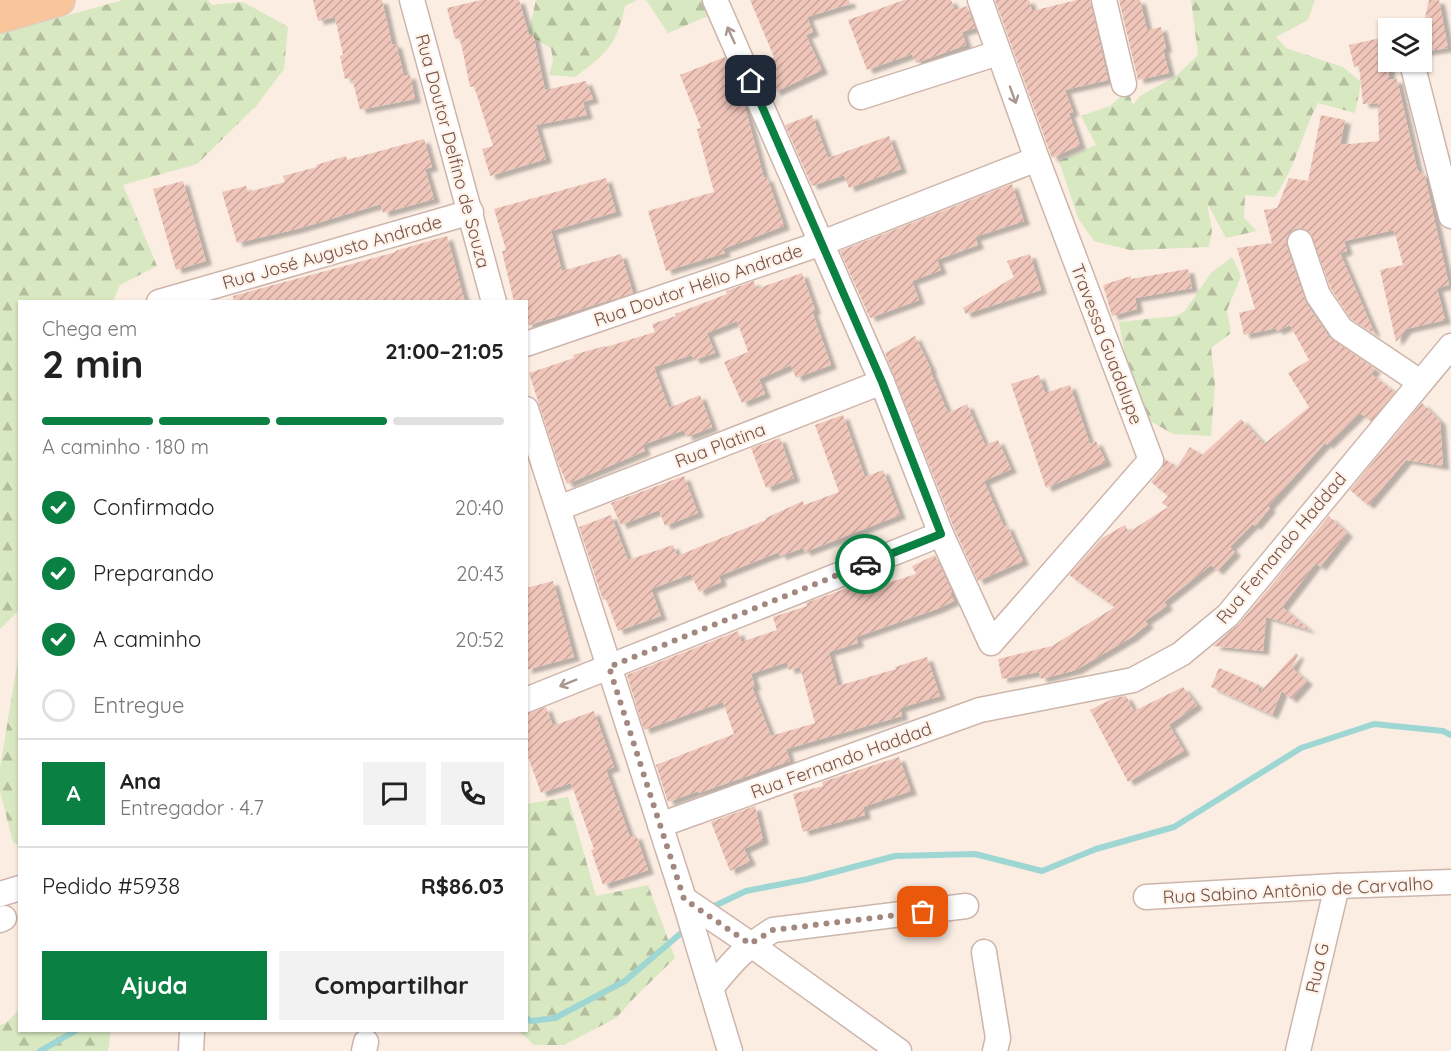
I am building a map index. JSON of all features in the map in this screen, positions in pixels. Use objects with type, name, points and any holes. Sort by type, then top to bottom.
[{"type":"main road","points":[[0,17],[59,0]]},
{"type":"street","name":"Rua Doutor Delfino de Souza","points":[[412,0],[493,300]]},
{"type":"street","points":[[528,699],[941,534],[882,382],[715,0]]},
{"type":"street","name":"Travessa Guadalupe","points":[[941,534],[991,643],[1151,460],[1037,159],[980,0]]},
{"type":"street","points":[[1104,0],[1124,84]]},
{"type":"street","points":[[861,97],[998,53]]},
{"type":"street","points":[[1414,72],[1451,216]]},
{"type":"street","name":"Rua Doutor Hélio Andrade","points":[[528,343],[822,243],[1037,159]]},
{"type":"street","name":"Rua José Augusto Andrade","points":[[166,300],[471,212]]},
{"type":"street","points":[[1300,242],[1318,295],[1341,329],[1420,382]]},
{"type":"street","name":"Rua Fernando Haddad","points":[[660,825],[980,710],[1133,680],[1181,654],[1228,615],[1451,345]]},
{"type":"street","name":"Rua Platina","points":[[559,508],[882,382]]},
{"type":"street","points":[[528,415],[684,899],[730,1051]]},
{"type":"street","name":"Rua Sabino Antônio de Carvalho","points":[[1146,897],[1451,882]]},
{"type":"street","name":"Rua G","points":[[1298,1051],[1336,886]]},
{"type":"street","points":[[0,894],[18,889]]},
{"type":"street","points":[[684,899],[899,1051]]},
{"type":"street","points":[[711,988],[739,954],[750,944],[773,930],[966,906]]},
{"type":"street","points":[[984,952],[998,1038],[995,1051]]},
{"type":"green space","points":[[123,0],[208,0],[212,5],[243,2],[288,27],[284,69],[257,105],[197,164],[123,185],[157,266],[120,285],[113,300],[18,300],[18,611],[0,629],[0,34]]},
{"type":"green space","points":[[536,0],[637,0],[625,6],[618,31],[609,48],[575,77],[549,75],[553,61],[551,48],[528,35]]},
{"type":"green space","points":[[646,0],[709,0],[715,13],[668,33]]},
{"type":"green space","points":[[1191,0],[1315,0],[1308,20],[1276,37],[1286,48],[1343,67],[1361,82],[1355,113],[1318,103],[1290,169],[1275,197],[1245,195],[1244,218],[1257,231],[1226,238],[1207,203],[1212,231],[1209,247],[1130,250],[1094,241],[1078,218],[1059,161],[1096,145],[1081,116],[1110,106],[1128,91],[1133,105],[1140,96],[1176,76],[1198,55]]},
{"type":"green space","points":[[1232,257],[1241,276],[1227,310],[1231,333],[1211,348],[1215,384],[1211,436],[1173,434],[1143,417],[1131,388],[1119,322],[1176,316],[1185,311],[1211,273]]},
{"type":"green space","points":[[18,659],[18,845],[13,842],[0,792],[0,768]]},
{"type":"green space","points":[[568,797],[596,896],[648,885],[675,958],[616,1018],[564,1045],[534,1045],[520,1032],[528,1032],[528,804]]},
{"type":"green space","points":[[18,1011],[18,1032],[111,1032],[108,1051],[0,1051],[0,1025],[6,1023]]},
{"type":"building","points":[[313,0],[382,0],[392,44],[396,44],[404,76],[410,75],[415,99],[360,110],[352,78],[345,79],[340,56],[343,55],[335,17],[318,21]]},
{"type":"building","points":[[481,0],[519,0],[529,35],[533,34],[545,90],[586,81],[593,99],[583,102],[587,115],[536,125],[546,159],[490,176],[482,149],[493,146],[474,86],[470,87],[460,38],[455,39],[447,8]]},
{"type":"building","points":[[750,0],[849,0],[850,4],[807,17],[813,32],[806,35],[822,70],[775,92],[768,78],[766,79],[760,63],[774,57]]},
{"type":"building","points":[[904,0],[951,0],[955,10],[967,6],[975,28],[962,32],[966,45],[916,63],[912,54],[867,70],[848,20]]},
{"type":"building","points":[[995,0],[1029,0],[1032,11],[1077,0],[1090,0],[1108,80],[1065,90],[1073,112],[1069,113],[1080,145],[1052,158]]},
{"type":"building","points":[[1119,0],[1140,0],[1147,30],[1161,27],[1169,73],[1138,80]]},
{"type":"building","points":[[1429,0],[1439,0],[1448,48],[1432,50],[1432,18],[1425,18]]},
{"type":"building","points":[[1378,39],[1378,72],[1389,72],[1389,80],[1397,79],[1416,164],[1419,173],[1424,172],[1449,285],[1437,288],[1445,320],[1406,329],[1396,342],[1380,270],[1403,265],[1394,230],[1344,241],[1347,251],[1340,253],[1375,334],[1351,319],[1331,289],[1310,232],[1302,228],[1290,232],[1286,239],[1287,247],[1306,303],[1329,337],[1375,369],[1371,374],[1395,392],[1371,421],[1360,413],[1327,445],[1325,443],[1268,506],[1270,508],[1255,526],[1253,524],[1230,547],[1235,552],[1217,571],[1211,565],[1164,602],[1167,606],[1145,621],[1148,624],[1132,637],[1076,670],[1041,679],[1039,672],[1002,679],[998,659],[1052,646],[1115,607],[1069,575],[1102,538],[1125,525],[1129,532],[1168,507],[1162,503],[1168,496],[1151,482],[1162,469],[1165,459],[1177,467],[1190,447],[1202,455],[1241,419],[1264,444],[1309,407],[1288,373],[1309,360],[1290,325],[1277,331],[1276,328],[1244,335],[1239,313],[1255,309],[1237,248],[1272,243],[1264,210],[1277,208],[1289,178],[1308,181],[1321,115],[1345,120],[1340,145],[1379,141],[1378,103],[1363,104],[1359,65],[1354,67],[1349,45]]},
{"type":"building","points":[[725,57],[742,96],[764,178],[767,177],[784,226],[723,249],[725,253],[666,271],[648,211],[714,192],[697,129],[701,128],[680,75]]},
{"type":"building","points":[[812,115],[828,158],[889,136],[901,169],[849,188],[844,175],[812,186],[785,125]]},
{"type":"building","points":[[424,139],[432,167],[425,169],[434,199],[383,213],[381,204],[297,229],[237,243],[222,192],[246,186],[248,192],[285,182],[283,176],[317,167],[316,165],[346,156],[347,160]]},
{"type":"building","points":[[606,178],[616,212],[551,231],[562,271],[621,254],[633,293],[528,325],[528,300],[514,300],[502,251],[506,250],[494,209]]},
{"type":"building","points":[[183,181],[206,261],[176,270],[153,189]]},
{"type":"building","points":[[1012,184],[1024,221],[975,237],[978,245],[937,260],[941,270],[912,281],[919,300],[870,318],[840,251]]},
{"type":"building","points":[[447,236],[464,300],[234,300],[233,296]]},
{"type":"building","points":[[1030,254],[1041,290],[966,314],[963,308],[1014,277],[1007,261]]},
{"type":"building","points":[[1188,269],[1192,288],[1135,298],[1137,309],[1112,316],[1103,285],[1131,276],[1131,279]]},
{"type":"building","points":[[802,273],[815,310],[812,311],[831,365],[796,378],[791,365],[759,379],[765,394],[742,403],[724,362],[748,352],[737,321],[707,333],[715,353],[694,360],[692,355],[654,367],[669,408],[700,395],[712,427],[687,437],[684,430],[642,445],[645,451],[567,484],[529,373],[574,358],[573,355],[655,332],[652,324],[727,294],[726,291],[754,281],[756,289]]},
{"type":"building","points":[[915,336],[948,413],[967,404],[985,445],[998,440],[1011,469],[984,481],[1004,527],[1007,525],[1023,561],[978,581],[954,528],[885,353]]},
{"type":"building","points":[[1039,375],[1045,393],[1070,385],[1090,444],[1096,441],[1106,462],[1046,488],[1011,384]]},
{"type":"building","points":[[1422,403],[1440,421],[1443,466],[1406,460],[1368,505],[1350,490]]},
{"type":"building","points":[[843,415],[865,477],[883,470],[900,515],[805,552],[803,548],[780,556],[779,552],[719,576],[721,582],[699,592],[691,574],[651,589],[661,616],[618,631],[606,599],[603,600],[579,527],[611,515],[628,560],[673,545],[677,556],[766,520],[803,501],[804,505],[839,492],[815,425]]},
{"type":"building","points":[[780,438],[794,478],[766,488],[751,448]]},
{"type":"building","points":[[684,476],[698,513],[665,526],[659,510],[621,525],[611,503]]},
{"type":"building","points":[[1329,516],[1347,533],[1320,567],[1316,563],[1282,607],[1310,630],[1266,617],[1263,651],[1213,646],[1239,624]]},
{"type":"building","points":[[935,555],[954,601],[856,637],[858,643],[829,652],[838,686],[896,669],[895,667],[927,657],[940,696],[900,708],[902,716],[786,749],[790,761],[668,802],[656,765],[734,734],[723,702],[644,730],[627,675],[738,631],[741,642],[777,630],[773,617],[807,606],[806,603],[872,579],[875,587],[916,574],[912,566]],"holes":[[[787,662],[789,670],[800,667],[815,723],[771,736],[752,687],[755,686],[751,674]]]},
{"type":"building","points":[[553,581],[574,657],[528,669],[528,587]]},
{"type":"building","points":[[1296,653],[1298,655],[1292,668],[1307,681],[1291,699],[1282,691],[1272,715],[1211,687],[1219,668],[1259,685],[1258,694]]},
{"type":"building","points":[[1183,687],[1197,705],[1169,725],[1184,751],[1128,782],[1090,710],[1114,698],[1126,696],[1134,711]]},
{"type":"building","points":[[546,707],[553,726],[594,711],[614,767],[606,770],[630,837],[636,835],[648,870],[603,885],[591,850],[594,849],[571,783],[541,793],[528,757],[528,713]]},
{"type":"building","points":[[899,757],[911,791],[863,807],[865,815],[803,832],[793,794],[823,786],[822,782]]},
{"type":"building","points":[[755,806],[763,840],[744,849],[750,861],[730,871],[711,822]]},
{"type":"waterway","points":[[708,909],[746,891],[808,879],[895,856],[975,854],[1042,871],[1096,849],[1174,827],[1301,748],[1374,724],[1443,731],[1451,735]]},
{"type":"waterway","points":[[528,1019],[531,1021],[555,1018],[625,981],[687,928]]},
{"type":"waterway","points":[[40,1051],[73,1032]]},
{"type":"way so far","points":[[865,564],[609,667],[684,899],[750,944],[773,930],[923,912]]},
{"type":"route","points":[[751,81],[882,382],[941,534],[865,564]]}]
